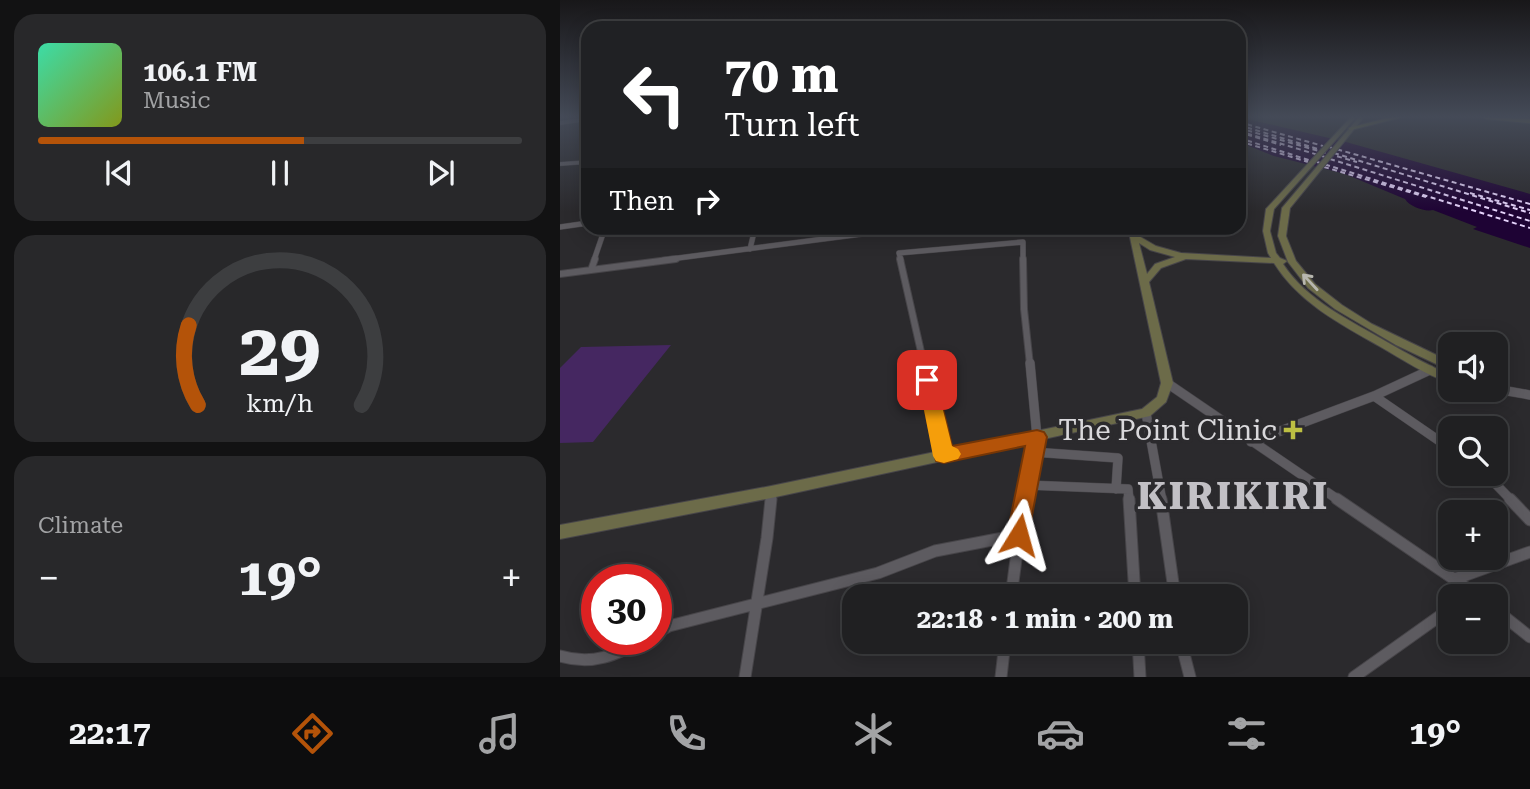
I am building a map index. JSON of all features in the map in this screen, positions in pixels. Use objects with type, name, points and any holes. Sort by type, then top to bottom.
[{"type":"main road","points":[[1326,149],[1278,197],[1266,220],[1266,233],[1276,258],[1300,289],[1336,318],[1438,373]]},
{"type":"main road","points":[[1331,149],[1293,199],[1283,217],[1281,227],[1291,258],[1317,289],[1353,318],[1438,361]]},
{"type":"main road","points":[[560,532],[771,492],[1146,414],[1162,398],[1167,383],[1134,235]]},
{"type":"main road","points":[[1137,235],[1153,248],[1191,257],[1291,258]]},
{"type":"main road","points":[[1146,280],[1158,266],[1191,257]]},
{"type":"street","points":[[560,165],[581,163]]},
{"type":"street","points":[[560,227],[581,224]]},
{"type":"street","points":[[590,270],[602,235]]},
{"type":"street","points":[[750,249],[753,235]]},
{"type":"street","points":[[560,274],[856,235]]},
{"type":"street","points":[[944,456],[900,253],[1023,242],[1024,309],[1037,437],[1026,485],[1013,584]]},
{"type":"street","points":[[1251,442],[1374,396],[1430,370]]},
{"type":"street","points":[[1167,383],[1461,584]]},
{"type":"street","points":[[1508,391],[1530,395]]},
{"type":"street","points":[[1374,396],[1438,440]]},
{"type":"street","points":[[1146,414],[1173,584]]},
{"type":"street","points":[[1033,452],[1118,458],[1116,489]]},
{"type":"street","points":[[1026,485],[1128,489],[1134,584]]},
{"type":"street","points":[[1497,486],[1530,520]]},
{"type":"street","points":[[745,677],[768,531],[771,492]]},
{"type":"street","points":[[672,625],[878,573],[935,551],[1019,535]]},
{"type":"street","points":[[1455,579],[1530,552]]},
{"type":"street","points":[[1354,677],[1438,617]]},
{"type":"street","points":[[1508,620],[1530,637]]},
{"type":"street","points":[[1000,677],[1003,654]]},
{"type":"street","points":[[1139,654],[1140,677]]},
{"type":"street","points":[[1184,654],[1190,677]]},
{"type":"street","points":[[560,656],[572,660],[605,661],[616,655]]},
{"type":"shaded area","points":[[1255,149],[1369,149],[1530,194],[1530,248],[1473,229],[1477,227],[1433,210],[1418,208],[1405,199],[1345,174]]},
{"type":"shaded area","points":[[671,345],[593,442],[560,443],[560,368],[581,347]]},
{"type":"ferry route","points":[[1264,149],[1308,162]]},
{"type":"ferry route","points":[[1273,149],[1312,161]]},
{"type":"ferry route","points":[[1297,149],[1325,157]]},
{"type":"ferry route","points":[[1310,149],[1357,162]]},
{"type":"ferry route","points":[[1317,149],[1328,152]]},
{"type":"ferry route","points":[[1335,149],[1530,204]]},
{"type":"ferry route","points":[[1334,153],[1530,213]]},
{"type":"ferry route","points":[[1330,159],[1530,221]]},
{"type":"ferry route","points":[[1317,162],[1530,228]]},
{"type":"ferry route","points":[[1324,167],[1426,197]]},
{"type":"ferry route","points":[[1470,193],[1530,210]]},
{"type":"slow traffic","points":[[934,410],[944,456],[951,454]]},
{"type":"place","name":"The Point Clinic","points":[[1293,430]]},
{"type":"district","name":"KIRIKIRI","points":[[1233,496]]},
{"type":"route","points":[[927,380],[944,456],[1037,437],[1026,485],[1019,535]]}]
